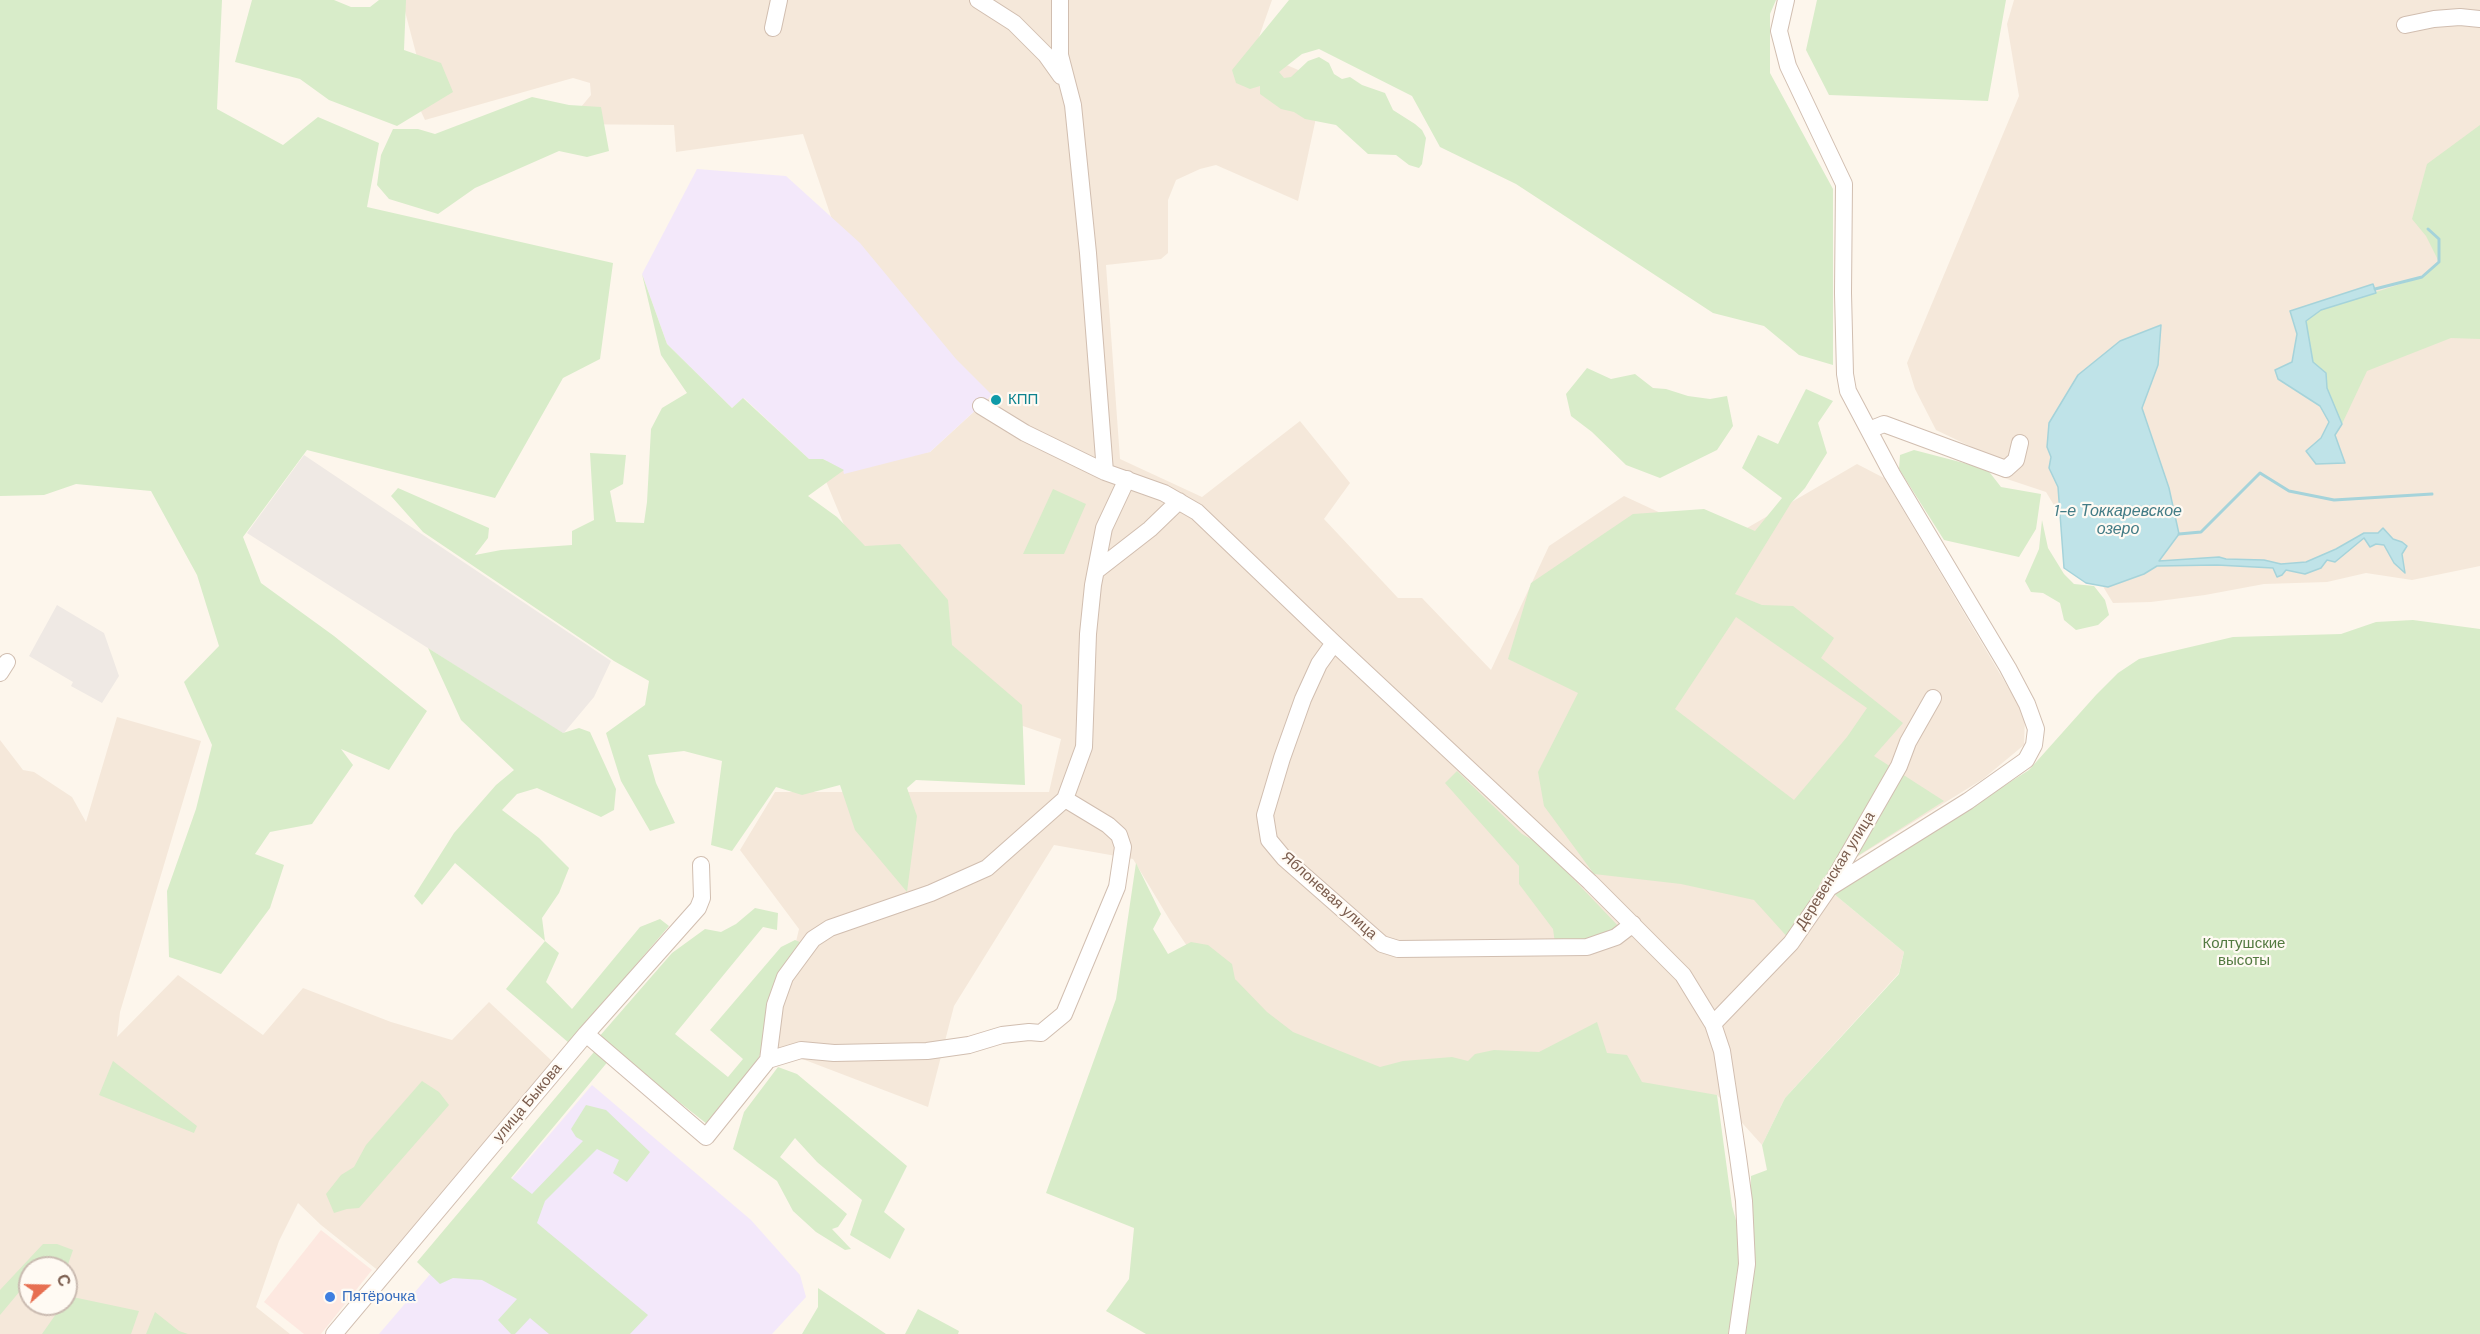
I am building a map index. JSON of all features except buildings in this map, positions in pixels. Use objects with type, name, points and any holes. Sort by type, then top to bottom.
[{"type":"street","points":[[773,28],[779,0]]},
{"type":"street","points":[[978,0],[1014,23],[1046,55],[1058,70],[1067,87]]},
{"type":"street","points":[[1060,0],[1060,55],[1073,105],[1088,253],[1105,472]]},
{"type":"street","points":[[1786,0],[1779,32],[1788,66],[1844,184],[1845,374],[1848,391],[1892,474],[2007,668],[2027,704],[2036,729],[2034,745],[2026,760],[1968,801],[1829,888]]},
{"type":"street","points":[[2405,26],[2460,17],[2480,19]]},
{"type":"street","points":[[981,406],[1025,434],[1105,472],[1179,501],[1197,512],[1633,924],[1683,975],[1713,1024],[1722,1051],[1744,1201],[1747,1264],[1737,1334]]},
{"type":"street","points":[[1869,430],[1884,424],[2006,468],[2016,460],[2020,443]]},
{"type":"street","points":[[586,1034],[706,1137],[768,1060],[775,1005],[785,977],[813,939],[830,928],[931,893],[987,868],[1065,800],[1084,747],[1088,634],[1104,528],[1127,479]]},
{"type":"street","points":[[1096,571],[1150,529],[1179,501]]},
{"type":"street","name":"Яблоневая улица","points":[[1334,643],[1319,664],[1303,699],[1265,815],[1269,840],[1284,858],[1382,944],[1398,949],[1587,947],[1616,937],[1633,924]]},
{"type":"street","name":"Деревенская улица","points":[[1713,1024],[1791,943],[1829,888],[1899,766],[1908,742],[1934,699]]},
{"type":"street","points":[[768,1060],[801,1050],[834,1053],[915,1051],[969,1045],[1002,1035],[1041,1033],[1064,1014],[1117,887],[1123,847],[1119,835],[1108,825],[1065,800]]},
{"type":"street","name":"улица Быкова","points":[[334,1334],[586,1034],[698,908],[702,898],[701,865]]},
{"type":"shaded area","points":[[402,0],[1272,0],[1254,51],[1324,81],[1298,201],[1216,165],[1200,169],[1176,180],[1168,200],[1168,253],[1161,259],[1106,265],[1120,459],[1202,497],[1300,421],[1350,483],[1324,519],[1398,598],[1422,598],[1491,670],[1549,546],[1624,496],[1723,542],[1857,464],[1884,478],[2025,716],[2024,745],[1983,779],[1823,878],[1834,894],[1904,952],[1899,973],[1785,1098],[1762,1145],[1717,1095],[1342,1082],[1221,997],[1171,922],[1133,859],[1054,845],[954,1006],[928,1107],[771,1047],[799,929],[740,850],[775,792],[1049,792],[1061,739],[1017,724],[864,573],[818,462],[930,452],[991,396],[842,249],[803,134],[676,152],[674,125],[553,124],[576,113],[591,95],[590,83],[573,78],[425,120],[412,92],[422,76]]},
{"type":"shaded area","points":[[2014,0],[2480,0],[2480,566],[2412,580],[2366,573],[2327,582],[2264,584],[2151,602],[2113,603],[2046,492],[2001,477],[1997,459],[1936,430],[1915,389],[1907,363],[2019,96],[2007,24]]},
{"type":"shaded area","points":[[697,169],[786,176],[860,243],[956,359],[992,395],[930,452],[844,474],[843,470],[823,459],[809,459],[744,398],[732,408],[667,344],[642,274]]},
{"type":"shaded area","points":[[304,455],[611,661],[594,697],[563,734],[247,533]]},
{"type":"shaded area","points":[[57,605],[104,633],[119,676],[102,703],[71,686],[73,682],[29,656]]},
{"type":"shaded area","points":[[117,717],[201,741],[120,1012],[117,1037],[178,975],[263,1035],[303,988],[391,1022],[452,1040],[489,1002],[552,1061],[380,1272],[321,1225],[298,1203],[279,1241],[256,1307],[290,1334],[0,1334],[0,740],[23,770],[34,772],[72,797],[86,822]]},
{"type":"shaded area","points":[[592,1085],[751,1220],[800,1275],[806,1297],[772,1334],[379,1334]]},
{"type":"shaded area","points":[[321,1230],[372,1270],[321,1334],[304,1334],[264,1302]]},
{"type":"green space","points":[[0,0],[222,0],[217,109],[283,145],[318,117],[379,143],[367,207],[613,263],[600,359],[563,378],[495,498],[307,450],[243,537],[261,583],[334,636],[427,711],[389,770],[341,749],[353,765],[312,824],[270,832],[255,854],[284,865],[270,908],[221,974],[169,957],[167,891],[196,809],[212,745],[184,682],[219,646],[197,575],[151,491],[76,484],[44,495],[0,496]]},
{"type":"green space","points":[[252,0],[334,0],[351,7],[370,7],[379,0],[406,0],[404,50],[441,63],[453,92],[397,126],[329,100],[300,79],[235,62]]},
{"type":"green space","points":[[1289,0],[1776,0],[1770,14],[1770,73],[1833,189],[1833,365],[1799,355],[1764,326],[1713,313],[1516,184],[1440,147],[1412,96],[1319,49],[1302,54],[1279,72],[1284,78],[1291,77],[1308,61],[1319,57],[1329,63],[1334,74],[1342,79],[1350,77],[1362,85],[1385,93],[1393,110],[1415,124],[1426,138],[1422,164],[1419,168],[1409,165],[1396,155],[1368,154],[1336,125],[1305,119],[1294,112],[1281,109],[1260,94],[1260,86],[1250,89],[1236,83],[1232,70]]},
{"type":"green space","points":[[1817,0],[2006,0],[1988,101],[1829,95],[1806,50]]},
{"type":"green space","points":[[532,97],[569,105],[601,107],[609,151],[587,157],[559,151],[475,188],[438,214],[389,199],[377,185],[381,155],[393,129],[418,129],[435,134]]},
{"type":"green space","points":[[2480,125],[2480,339],[2451,338],[2367,371],[2342,424],[2327,388],[2326,373],[2313,363],[2306,321],[2321,310],[2422,277],[2439,262],[2426,236],[2412,219],[2427,164]]},
{"type":"green space","points":[[642,274],[667,344],[732,408],[743,398],[809,459],[823,459],[844,470],[808,496],[837,517],[865,546],[900,544],[948,600],[952,645],[1022,705],[1025,785],[916,780],[907,788],[917,816],[907,892],[855,830],[840,785],[802,795],[776,787],[732,851],[711,845],[722,761],[684,751],[648,755],[656,783],[675,823],[650,831],[621,781],[606,733],[645,705],[649,681],[614,661],[423,532],[391,496],[398,488],[489,528],[488,538],[475,555],[501,550],[572,545],[572,531],[594,520],[590,453],[626,455],[623,484],[610,491],[616,522],[644,523],[651,429],[662,408],[687,393],[661,355]]},
{"type":"green space","points":[[1587,368],[1611,379],[1635,374],[1653,388],[1666,389],[1688,396],[1710,399],[1727,396],[1733,426],[1717,450],[1660,478],[1626,465],[1592,432],[1571,416],[1566,394]]},
{"type":"green space","points":[[1806,389],[1833,401],[1818,423],[1827,453],[1805,488],[1791,503],[1735,594],[1762,605],[1793,606],[1834,638],[1821,658],[1903,723],[1874,756],[1944,801],[1823,878],[1791,941],[1754,900],[1681,884],[1594,874],[1544,806],[1538,772],[1578,693],[1508,659],[1531,583],[1633,514],[1704,509],[1755,531],[1782,498],[1742,468],[1758,435],[1778,444]],"holes":[[[1736,617],[1867,708],[1847,737],[1794,800],[1675,709]]]},
{"type":"green space","points":[[1914,450],[1987,469],[2001,487],[2041,494],[2036,529],[2019,557],[1944,540],[1899,469],[1900,455]]},
{"type":"green space","points":[[1053,489],[1086,504],[1064,554],[1023,554]]},
{"type":"green space","points":[[2042,520],[2048,548],[2064,574],[2074,584],[2094,586],[2105,600],[2109,615],[2098,625],[2076,630],[2064,620],[2060,603],[2043,593],[2031,592],[2025,581],[2039,549]]},
{"type":"green space","name":"Колтушские высоты","points":[[2413,620],[2480,629],[2480,1334],[1744,1334],[1738,1283],[1728,1334],[1146,1334],[1106,1311],[1129,1279],[1134,1228],[1046,1193],[1116,999],[1136,863],[1161,914],[1153,929],[1168,954],[1191,942],[1208,945],[1232,964],[1235,979],[1267,1012],[1293,1032],[1380,1067],[1403,1061],[1452,1057],[1468,1061],[1475,1054],[1494,1050],[1539,1052],[1597,1022],[1607,1053],[1627,1055],[1642,1082],[1717,1095],[1732,1206],[1746,1256],[1736,1276],[1750,1289],[1751,1176],[1767,1170],[1762,1145],[1785,1098],[1899,974],[1904,952],[1834,894],[2029,770],[2096,695],[2118,673],[2139,659],[2233,637],[2341,634],[2376,622]]},
{"type":"green space","points":[[428,648],[563,733],[579,728],[590,732],[616,789],[614,810],[601,817],[537,788],[517,794],[502,810],[539,838],[569,868],[559,893],[542,918],[545,941],[455,863],[422,905],[414,896],[454,833],[496,785],[514,770],[461,720]]},
{"type":"green space","points":[[1457,771],[1522,834],[1541,845],[1622,930],[1586,943],[1555,943],[1553,929],[1519,884],[1519,866],[1445,783]]},
{"type":"green space","points":[[755,908],[778,913],[777,930],[763,927],[675,1034],[728,1077],[743,1059],[710,1030],[781,947],[795,940],[802,943],[754,1070],[712,1128],[598,1038],[672,953],[705,929],[721,932],[736,924]]},
{"type":"green space","points":[[660,919],[669,926],[569,1043],[506,989],[545,941],[559,953],[546,982],[572,1009],[640,927]]},
{"type":"green space","points":[[594,1052],[610,1059],[511,1178],[532,1194],[583,1141],[576,1137],[571,1129],[586,1105],[606,1110],[650,1152],[627,1182],[613,1173],[619,1160],[597,1149],[545,1201],[537,1223],[648,1315],[630,1334],[549,1334],[530,1318],[515,1334],[511,1334],[498,1320],[517,1299],[482,1280],[453,1278],[440,1284],[417,1262]]},
{"type":"green space","points":[[113,1061],[197,1126],[194,1133],[99,1095]]},
{"type":"green space","points":[[778,1067],[797,1074],[907,1166],[884,1212],[905,1229],[890,1259],[850,1235],[862,1200],[817,1162],[795,1138],[780,1157],[847,1214],[838,1227],[832,1229],[851,1249],[845,1250],[816,1232],[793,1211],[777,1181],[733,1149],[744,1112]]},
{"type":"green space","points":[[422,1081],[439,1092],[449,1105],[359,1208],[334,1213],[326,1194],[341,1175],[354,1167],[366,1145]]},
{"type":"green space","points":[[43,1244],[57,1244],[73,1250],[71,1256],[32,1256]]},
{"type":"green space","points":[[18,1271],[18,1293],[0,1315],[0,1290]]},
{"type":"green space","points":[[818,1288],[886,1334],[802,1334],[818,1307]]},
{"type":"green space","points":[[78,1298],[139,1311],[131,1334],[42,1334],[55,1316],[78,1316]]},
{"type":"green space","points":[[918,1309],[959,1331],[958,1334],[905,1334]]},
{"type":"green space","points":[[155,1312],[179,1331],[188,1334],[146,1334]]},
{"type":"water","points":[[2373,284],[2376,293],[2321,310],[2306,321],[2313,362],[2326,373],[2327,388],[2342,424],[2335,435],[2345,463],[2316,464],[2306,451],[2321,438],[2329,422],[2320,406],[2278,379],[2275,370],[2292,362],[2297,334],[2290,311]]},
{"type":"water","name":"1-е Токкаревское озеро","points":[[2161,325],[2158,365],[2142,408],[2169,488],[2179,534],[2159,561],[2219,557],[2264,560],[2281,564],[2306,562],[2364,533],[2378,533],[2383,528],[2393,539],[2407,546],[2402,554],[2405,573],[2394,563],[2384,545],[2376,544],[2370,547],[2364,538],[2335,562],[2327,560],[2321,568],[2305,574],[2286,570],[2277,577],[2273,568],[2217,565],[2157,566],[2144,574],[2108,587],[2086,583],[2064,568],[2058,487],[2049,468],[2051,457],[2047,447],[2049,423],[2078,375],[2120,341]]},
{"type":"waterway","points":[[2375,289],[2422,277],[2439,262],[2439,239],[2428,229]]},
{"type":"waterway","points":[[2179,534],[2201,532],[2260,473],[2289,491],[2334,500],[2432,494]]},
{"type":"place","name":"КПП","points":[[996,400]]},
{"type":"place","name":"Пятёрочка","points":[[330,1297]]}]
